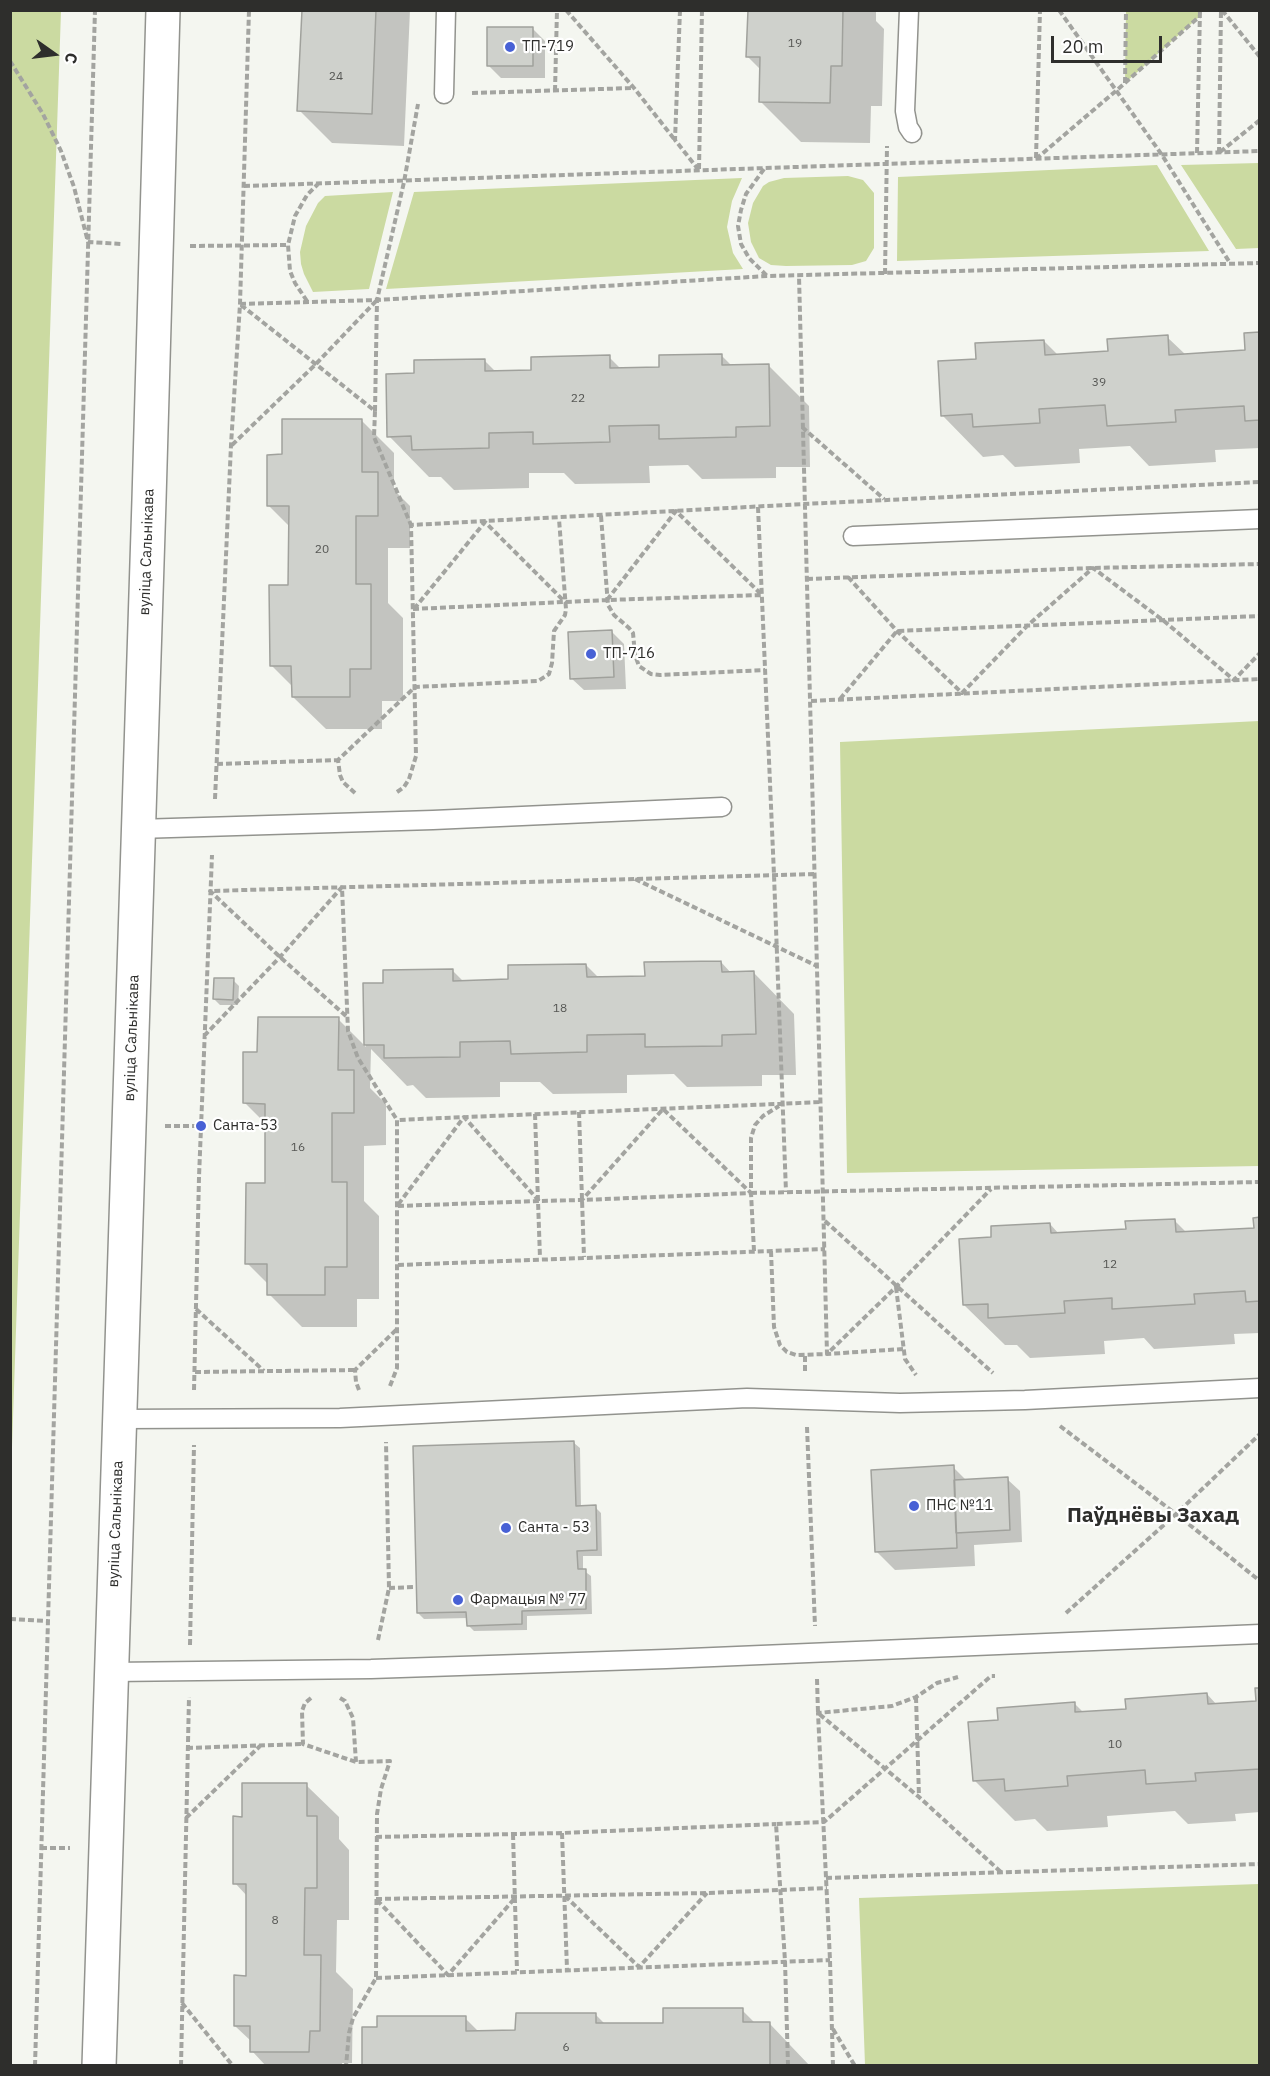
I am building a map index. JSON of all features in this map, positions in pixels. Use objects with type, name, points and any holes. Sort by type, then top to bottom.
[{"type":"street","name":"вуліца Сальнікава","points":[[99,2066],[163,10]]},
{"type":"lane","points":[[444,93],[446,10]]},
{"type":"lane","points":[[909,10],[905,111],[908,127],[912,133]]},
{"type":"lane","points":[[854,536],[1260,519]]},
{"type":"lane","points":[[138,830],[722,807]]},
{"type":"lane","points":[[119,1419],[194,1420],[385,1416],[747,1398],[880,1403],[1025,1400],[1260,1388]]},
{"type":"lane","points":[[112,1672],[371,1669],[1260,1634]]},
{"type":"path","points":[[35,2066],[95,10]]},
{"type":"path","points":[[181,2066],[196,1309],[204,1036],[231,445],[240,304],[249,10]]},
{"type":"path","points":[[555,91],[557,10]]},
{"type":"path","points":[[566,10],[634,88],[699,170]]},
{"type":"path","points":[[675,140],[680,10]]},
{"type":"path","points":[[699,170],[702,10]]},
{"type":"path","points":[[1036,159],[1040,10]]},
{"type":"path","points":[[1059,10],[1162,155],[1230,263]]},
{"type":"path","points":[[1125,83],[1126,10]]},
{"type":"path","points":[[1197,153],[1200,10]]},
{"type":"path","points":[[1221,10],[1260,57]]},
{"type":"path","points":[[1219,153],[1221,10]]},
{"type":"path","points":[[1036,159],[1200,16]]},
{"type":"path","points":[[10,61],[43,114],[61,151],[74,186],[88,242]]},
{"type":"path","points":[[444,93],[634,88]]},
{"type":"path","points":[[396,793],[409,779],[416,756],[411,525],[374,436],[377,300],[404,182],[420,94]]},
{"type":"path","points":[[1219,153],[1260,120]]},
{"type":"path","points":[[244,186],[1260,151]]},
{"type":"path","points":[[885,274],[886,164]]},
{"type":"path","points":[[765,169],[746,194],[738,226],[741,244],[748,258],[767,276]]},
{"type":"path","points":[[307,302],[290,271],[288,245],[295,216],[318,184]]},
{"type":"path","points":[[240,304],[377,300],[767,276],[1260,263]]},
{"type":"path","points":[[799,276],[827,1354]]},
{"type":"path","points":[[231,445],[315,365],[377,300]]},
{"type":"path","points":[[240,304],[375,411]]},
{"type":"path","points":[[802,426],[885,500]]},
{"type":"path","points":[[411,525],[1260,482]]},
{"type":"path","points":[[758,507],[786,1192]]},
{"type":"path","points":[[676,511],[763,595]]},
{"type":"path","points":[[607,600],[676,511]]},
{"type":"path","points":[[601,516],[607,600],[614,615],[633,633],[635,655],[639,666],[651,674],[765,670]]},
{"type":"path","points":[[217,764],[339,760],[415,687],[532,681],[544,678],[549,674],[554,631],[565,615],[559,519]]},
{"type":"path","points":[[485,522],[566,603]]},
{"type":"path","points":[[413,609],[485,522]]},
{"type":"path","points":[[807,579],[1260,564]]},
{"type":"path","points":[[1094,568],[1164,621],[1234,680]]},
{"type":"path","points":[[962,693],[1027,626],[1094,568]]},
{"type":"path","points":[[848,578],[897,631],[962,693]]},
{"type":"path","points":[[413,609],[763,595]]},
{"type":"path","points":[[840,699],[897,631],[1260,616]]},
{"type":"path","points":[[1234,680],[1260,652]]},
{"type":"path","points":[[811,701],[1260,679]]},
{"type":"path","points":[[339,760],[343,782],[354,793],[364,796]]},
{"type":"path","points":[[210,891],[815,874]]},
{"type":"path","points":[[634,878],[817,966]]},
{"type":"path","points":[[204,1036],[280,957],[342,887]]},
{"type":"path","points":[[342,887],[348,1031],[358,1058],[398,1120],[397,1368],[385,1393],[378,1397],[370,1397],[358,1389],[355,1370]]},
{"type":"path","points":[[210,891],[346,1016]]},
{"type":"path","points":[[398,1120],[822,1102]]},
{"type":"path","points":[[754,1251],[751,1138],[755,1125],[763,1116],[783,1104]]},
{"type":"path","points":[[663,1109],[751,1193]]},
{"type":"path","points":[[582,1200],[663,1109]]},
{"type":"path","points":[[579,1112],[584,1257]]},
{"type":"path","points":[[535,1114],[540,1258]]},
{"type":"path","points":[[464,1117],[539,1201]]},
{"type":"path","points":[[397,1206],[464,1117]]},
{"type":"path","points":[[397,1206],[786,1192],[1260,1182]]},
{"type":"path","points":[[827,1354],[991,1189]]},
{"type":"path","points":[[825,1221],[896,1287],[1025,1400],[1176,1514],[1260,1581]]},
{"type":"path","points":[[398,1265],[826,1249]]},
{"type":"path","points":[[771,1251],[776,1336],[780,1345],[787,1352],[805,1356],[903,1349],[896,1287]]},
{"type":"path","points":[[196,1309],[264,1371]]},
{"type":"path","points":[[195,1372],[355,1370],[398,1328]]},
{"type":"path","points":[[805,1356],[833,2066]]},
{"type":"path","points":[[371,1669],[389,1588],[385,1393]]},
{"type":"path","points":[[376,1837],[562,1833],[824,1822],[991,1676],[1032,1644],[1176,1514],[1260,1434]]},
{"type":"path","points":[[389,1588],[416,1587]]},
{"type":"path","points":[[10,1619],[48,1621]]},
{"type":"path","points":[[980,1677],[1002,1676]]},
{"type":"path","points":[[818,1713],[892,1706],[916,1697],[937,1683],[969,1677]]},
{"type":"path","points":[[303,1744],[302,1711],[305,1703],[318,1693]]},
{"type":"path","points":[[337,1695],[345,1701],[353,1718],[356,1762]]},
{"type":"path","points":[[916,1697],[919,1797]]},
{"type":"path","points":[[818,1713],[919,1797],[1002,1873]]},
{"type":"path","points":[[187,1748],[303,1744],[356,1762],[390,1761],[378,1801],[375,1978],[353,2018],[346,2066]]},
{"type":"path","points":[[186,1818],[261,1746]]},
{"type":"path","points":[[776,1824],[785,1961],[788,2066]]},
{"type":"path","points":[[562,1833],[567,1969]]},
{"type":"path","points":[[513,1834],[517,1971]]},
{"type":"path","points":[[826,1878],[1260,1864]]},
{"type":"path","points":[[376,1899],[707,1893],[827,1888]]},
{"type":"path","points":[[639,1967],[707,1893]]},
{"type":"path","points":[[565,1896],[639,1967]]},
{"type":"path","points":[[448,1975],[515,1897]]},
{"type":"path","points":[[376,1899],[448,1975]]},
{"type":"path","points":[[375,1978],[830,1960]]},
{"type":"path","points":[[182,2002],[233,2066]]},
{"type":"path","points":[[833,2028],[855,2066]]},
{"type":"green space","points":[[10,11],[61,11],[11,1476]]},
{"type":"green space","points":[[1126,11],[1200,11],[1200,16],[1125,83]]},
{"type":"green space","points":[[1259,163],[1259,248],[1236,249],[1181,165]]},
{"type":"green space","points":[[1157,165],[1209,251],[897,261],[898,177]]},
{"type":"green space","points":[[848,176],[863,180],[874,193],[874,248],[866,261],[852,265],[786,266],[771,265],[759,258],[751,242],[748,223],[753,203],[763,186],[784,178]]},
{"type":"green space","points":[[742,178],[732,201],[727,227],[733,253],[743,269],[386,289],[414,192]]},
{"type":"green space","points":[[393,192],[369,289],[313,292],[304,274],[300,252],[306,226],[318,203],[325,196]]},
{"type":"green space","points":[[1259,721],[1259,1166],[847,1173],[840,742]]},
{"type":"green space","points":[[1259,1884],[1259,2065],[865,2065],[859,1898]]},
{"type":"building","points":[[302,10],[376,10],[372,114],[297,111]]},
{"type":"building","points":[[748,10],[843,10],[842,66],[831,66],[830,103],[759,102],[760,57],[746,57]]},
{"type":"building","name":"ТП-719","points":[[487,27],[533,27],[533,66],[487,66]]},
{"type":"building","points":[[1260,332],[1260,420],[1245,421],[1244,406],[1175,410],[1176,422],[1107,426],[1105,405],[1039,409],[1040,423],[973,427],[972,414],[941,416],[938,361],[976,359],[975,343],[1044,340],[1045,355],[1108,351],[1107,339],[1168,335],[1169,355],[1245,350],[1244,333]]},
{"type":"building","points":[[722,354],[722,365],[769,364],[770,426],[736,427],[736,437],[659,439],[659,425],[609,426],[610,442],[533,444],[533,432],[489,433],[489,448],[412,450],[411,436],[387,437],[386,374],[414,373],[414,360],[485,359],[485,371],[531,370],[531,357],[610,355],[610,368],[659,367],[659,355]]},
{"type":"building","points":[[282,419],[362,419],[362,472],[378,472],[378,516],[356,516],[356,584],[371,584],[371,669],[350,669],[350,697],[292,697],[291,666],[270,666],[269,585],[288,585],[289,506],[267,506],[267,455],[282,454]]},
{"type":"building","name":"ТП-716","points":[[612,630],[614,677],[570,679],[568,632]]},
{"type":"building","points":[[721,961],[722,972],[754,971],[756,1034],[722,1035],[722,1046],[645,1047],[645,1034],[587,1035],[587,1052],[511,1054],[510,1041],[460,1042],[460,1057],[384,1058],[384,1045],[364,1045],[363,983],[383,983],[383,970],[453,969],[453,981],[508,979],[508,965],[586,964],[587,977],[645,976],[644,962]]},
{"type":"building","points":[[214,978],[234,978],[233,1000],[213,999]]},
{"type":"building","points":[[258,1017],[339,1017],[338,1070],[354,1070],[354,1113],[332,1113],[332,1182],[347,1182],[347,1267],[325,1267],[325,1295],[267,1295],[267,1264],[245,1264],[246,1183],[265,1183],[265,1104],[243,1103],[243,1052],[257,1052]]},
{"type":"building","points":[[1260,1217],[1260,1301],[1246,1302],[1245,1291],[1194,1294],[1195,1304],[1112,1309],[1112,1298],[1064,1301],[1065,1313],[988,1318],[988,1304],[963,1305],[959,1239],[991,1237],[991,1226],[1050,1223],[1051,1233],[1126,1229],[1125,1221],[1175,1219],[1176,1232],[1254,1228],[1253,1218]]},
{"type":"building","name":"Санта - 53","points":[[574,1441],[576,1506],[596,1505],[597,1550],[577,1551],[578,1569],[586,1569],[586,1609],[522,1611],[522,1624],[467,1626],[466,1612],[417,1613],[413,1446]]},
{"type":"building","name":"ПНС №11","points":[[954,1465],[957,1548],[875,1552],[871,1470]]},
{"type":"building","points":[[1008,1477],[1010,1530],[956,1533],[954,1480]]},
{"type":"building","points":[[1255,1688],[1260,1688],[1260,1769],[1195,1773],[1196,1781],[1146,1784],[1145,1770],[1067,1776],[1068,1786],[1005,1791],[1004,1779],[973,1781],[968,1722],[998,1720],[997,1708],[1075,1702],[1075,1712],[1126,1709],[1125,1699],[1207,1693],[1208,1704],[1256,1701]]},
{"type":"building","points":[[242,1783],[307,1783],[307,1816],[317,1816],[317,1888],[305,1888],[304,1955],[321,1955],[320,2031],[310,2031],[309,2052],[250,2052],[250,2026],[234,2026],[234,1975],[246,1976],[246,1884],[233,1884],[233,1816],[242,1817]]},
{"type":"building","points":[[663,2008],[743,2008],[743,2022],[770,2022],[770,2066],[362,2066],[362,2027],[377,2027],[377,2016],[466,2016],[466,2031],[515,2030],[516,2013],[596,2013],[596,2023],[663,2023]]},
{"type":"place","name":"ТП-719","points":[[510,47]]},
{"type":"place","name":"ТП-716","points":[[591,654]]},
{"type":"place","name":"Санта-53","points":[[201,1126]]},
{"type":"place","name":"ПНС №11","points":[[914,1506]]},
{"type":"place","name":"Санта - 53","points":[[506,1528]]},
{"type":"place","name":"Фармацыя № 77","points":[[458,1600]]},
{"type":"district","name":"Паўднёвы Захад","points":[[1153,1516]]}]
